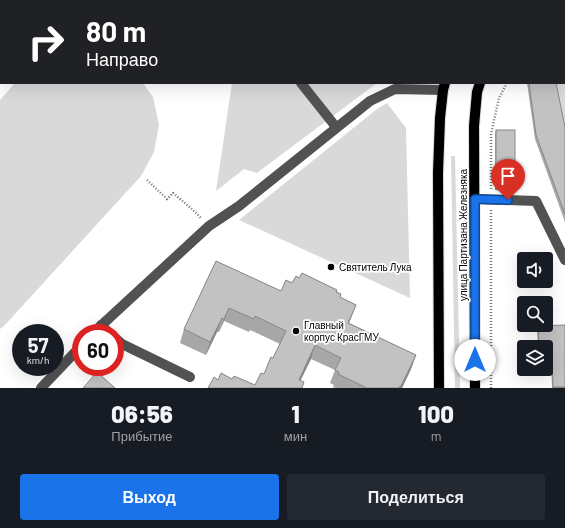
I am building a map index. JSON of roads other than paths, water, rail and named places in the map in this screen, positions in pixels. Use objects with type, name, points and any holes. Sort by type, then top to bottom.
[{"type":"main road","name":"улица Партизана Железняка","points":[[475,388],[474,126],[480,84]]},
{"type":"main road","points":[[439,388],[438,173],[440,118],[444,87]]},
{"type":"lane","points":[[302,84],[336,127]]},
{"type":"lane","points":[[102,324],[209,226],[239,206],[370,101],[394,86],[444,87]]},
{"type":"lane","points":[[475,199],[536,201],[565,260]]},
{"type":"lane","points":[[124,345],[190,377]]},
{"type":"lane","points":[[41,388],[72,355]]},
{"type":"place","name":"Святитель Лука","points":[[331,267]]},
{"type":"place","name":"Главный корпус КрасГМУ","points":[[296,331]]}]
